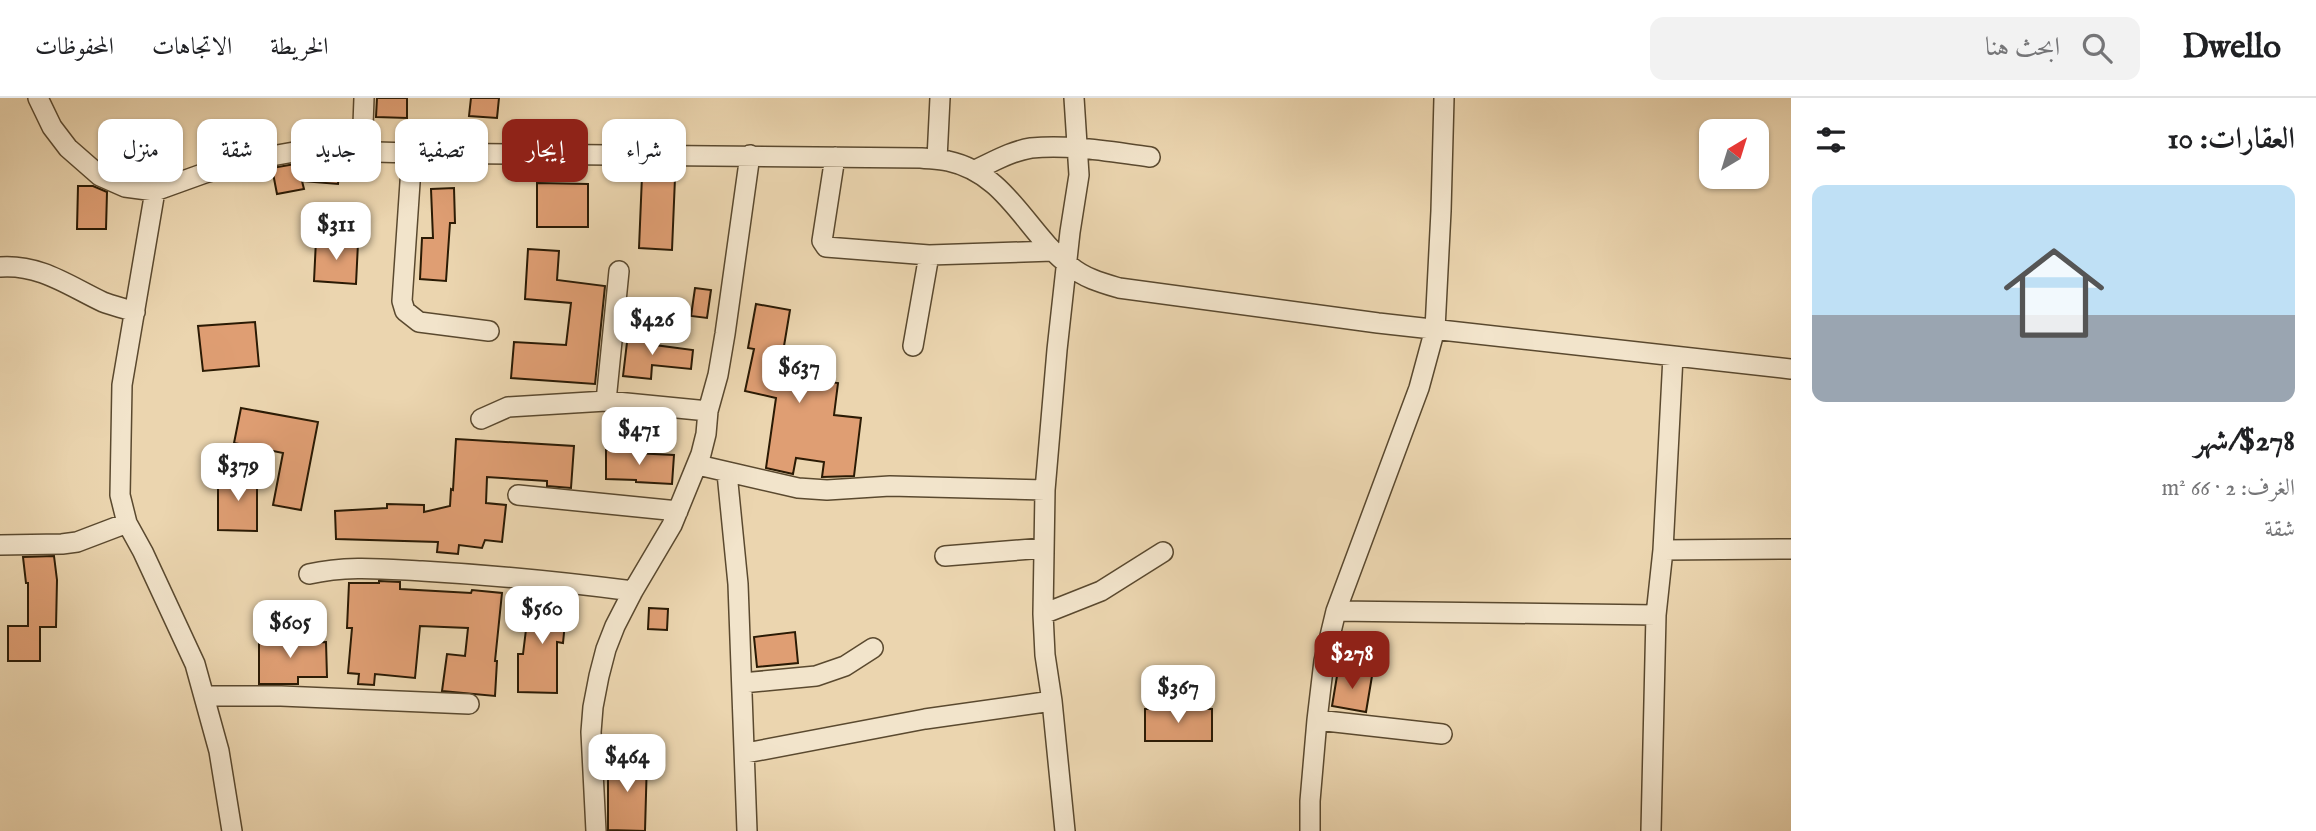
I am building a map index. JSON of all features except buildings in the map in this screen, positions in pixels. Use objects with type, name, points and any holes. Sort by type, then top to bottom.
[{"type":"street","points":[[38,98],[52,127],[68,148],[100,176],[125,187],[155,191],[205,173],[291,153]]},
{"type":"street","points":[[363,119],[364,98]]},
{"type":"street","points":[[937,159],[940,98]]},
{"type":"street","points":[[1065,831],[1045,655],[1043,614],[1045,490],[1057,350],[1060,258],[1070,233],[1079,175],[1074,98]]},
{"type":"street","points":[[1310,831],[1317,720],[1324,661],[1336,611],[1419,388],[1435,329],[1444,98]]},
{"type":"street","points":[[975,170],[1023,150],[1077,148],[1150,157]]},
{"type":"street","points":[[488,153],[835,156],[948,160],[975,170],[992,181],[1011,199],[1060,258],[1087,277],[1119,288],[1435,329],[1791,369]]},
{"type":"street","points":[[596,831],[591,746],[593,707],[606,649],[633,591],[648,569],[678,511],[698,465],[725,334],[750,155]]},
{"type":"street","points":[[835,156],[822,241],[827,247],[929,255],[1060,258]]},
{"type":"street","points":[[410,182],[402,301],[405,311],[419,322],[489,331]]},
{"type":"street","points":[[155,191],[122,384],[120,495],[127,523],[144,552],[190,653],[206,696],[219,751],[232,831]]},
{"type":"street","points":[[913,346],[929,255]]},
{"type":"street","points":[[0,267],[40,270],[104,303],[135,312]]},
{"type":"street","points":[[606,401],[619,271]]},
{"type":"street","points":[[1651,831],[1656,615],[1663,550],[1672,356]]},
{"type":"street","points":[[481,419],[508,407],[606,401],[708,411]]},
{"type":"street","points":[[698,465],[799,488],[890,486],[1045,490]]},
{"type":"street","points":[[727,473],[738,584],[747,831]]},
{"type":"street","points":[[518,495],[678,511]]},
{"type":"street","points":[[0,545],[77,542],[127,523]]},
{"type":"street","points":[[945,556],[1044,548]]},
{"type":"street","points":[[1663,550],[1791,549]]},
{"type":"street","points":[[1043,614],[1101,591],[1163,552]]},
{"type":"street","points":[[309,574],[355,568],[441,572],[555,580],[633,591]]},
{"type":"street","points":[[1336,611],[1656,615]]},
{"type":"street","points":[[742,683],[816,676],[845,666],[873,648]]},
{"type":"street","points":[[206,696],[281,696],[469,704]]},
{"type":"street","points":[[746,753],[925,719],[1052,701]]},
{"type":"street","points":[[1317,720],[1442,734]]}]
